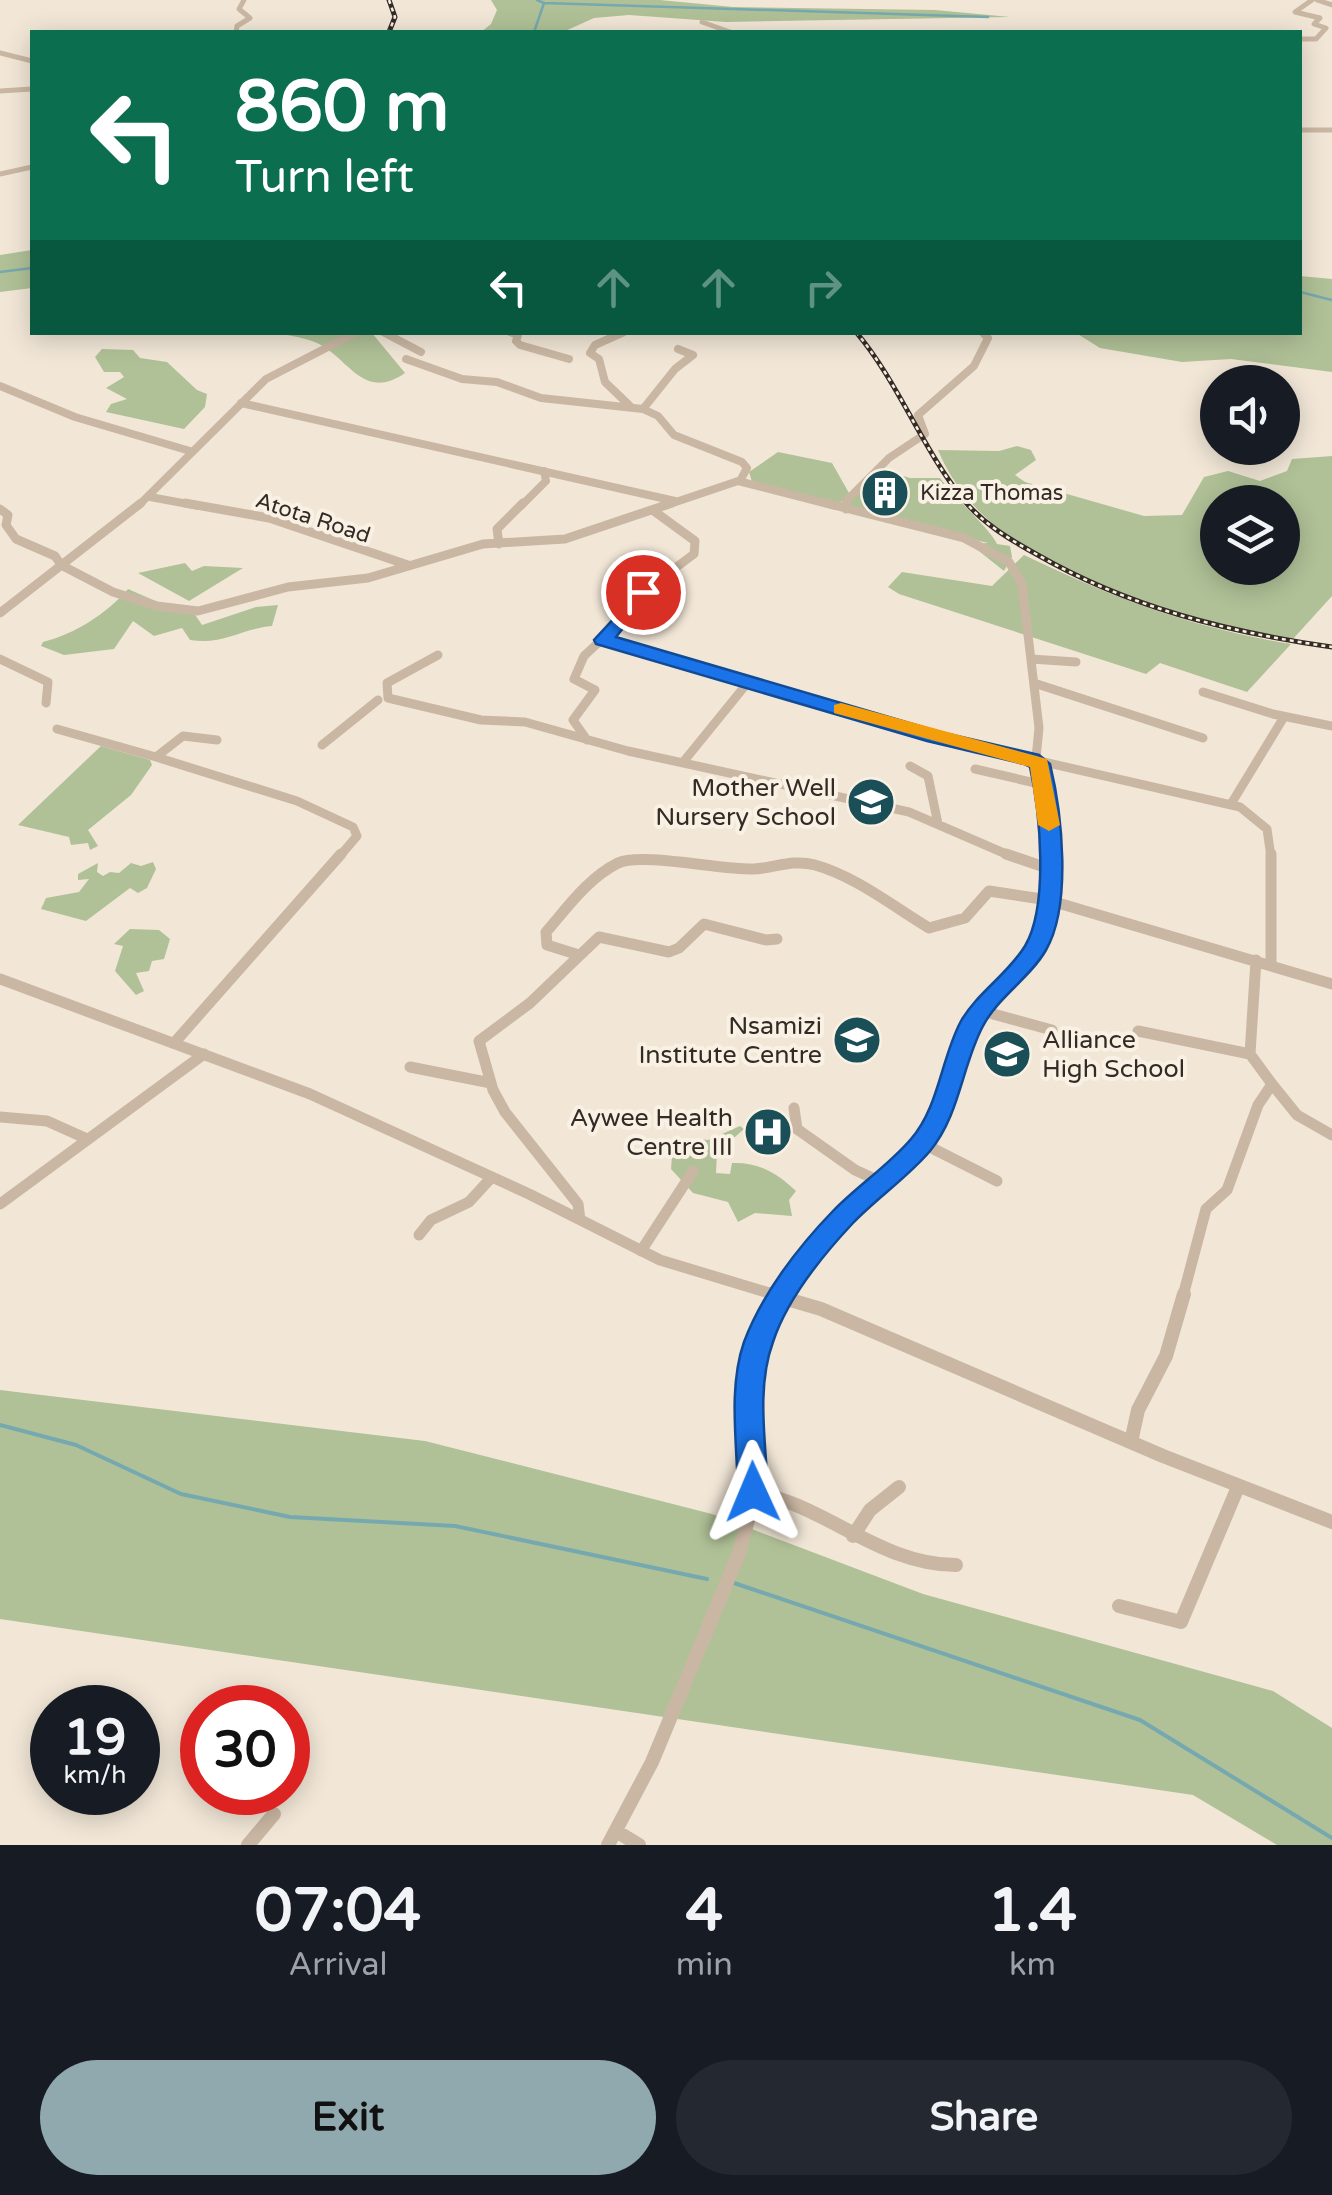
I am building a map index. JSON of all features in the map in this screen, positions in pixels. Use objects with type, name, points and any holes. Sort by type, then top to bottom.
[{"type":"street","points":[[236,30],[250,18],[239,9],[244,0]]},
{"type":"street","points":[[1302,39],[1316,39],[1326,28],[1314,24],[1320,18],[1295,12],[1314,0],[1332,5]]},
{"type":"street","points":[[702,22],[724,30]]},
{"type":"street","points":[[0,53],[30,60]]},
{"type":"street","points":[[0,91],[30,89]]},
{"type":"street","points":[[1302,130],[1332,130]]},
{"type":"street","points":[[0,174],[30,166]]},
{"type":"street","points":[[0,614],[34,582],[172,476],[190,451],[284,366],[351,335]]},
{"type":"street","points":[[389,335],[421,352],[407,360],[462,380],[491,381],[534,396],[576,404],[643,409],[658,416],[674,435],[742,462],[747,468],[740,481]]},
{"type":"street","points":[[518,335],[516,341],[520,345],[569,359]]},
{"type":"street","points":[[617,335],[595,345],[590,353],[600,359],[605,382],[630,406]]},
{"type":"street","points":[[846,509],[844,503],[889,458],[925,434],[918,415],[975,364],[988,338],[985,335]]},
{"type":"street","points":[[643,409],[675,368],[693,356],[678,348]]},
{"type":"street","points":[[0,386],[75,418],[190,451]]},
{"type":"street","points":[[242,404],[676,501]]},
{"type":"street","points":[[499,544],[497,529],[546,481],[544,471]]},
{"type":"street","points":[[0,509],[8,515],[6,525],[12,536],[55,556],[61,565],[113,592],[157,606],[198,611],[288,588],[368,578],[467,548],[565,539],[740,481],[964,538],[1009,562],[1022,584],[1039,728],[1035,749],[1044,784],[1050,869],[1048,900],[1036,948],[964,1038],[941,1110],[922,1144],[842,1219],[782,1294],[759,1340],[750,1375],[753,1492],[735,1564],[710,1632],[652,1762],[612,1838],[639,1845]]},
{"type":"street","name":"Atota Road","points":[[147,497],[269,518],[408,565]]},
{"type":"street","points":[[588,740],[574,720],[595,690],[574,678],[584,656],[626,617],[631,601],[694,554],[695,540],[654,511]]},
{"type":"street","points":[[603,640],[1040,764],[1244,810],[1270,835],[1270,964]]},
{"type":"street","points":[[438,655],[387,683],[388,698],[481,720],[525,722],[791,790],[910,812],[987,848],[1050,869]]},
{"type":"street","points":[[0,659],[48,682],[46,703]]},
{"type":"street","points":[[1031,659],[1076,662]]},
{"type":"street","points":[[684,762],[749,681]]},
{"type":"street","points":[[1034,683],[1202,738]]},
{"type":"street","points":[[1203,692],[1284,717],[1332,726]]},
{"type":"street","points":[[322,745],[378,700]]},
{"type":"street","points":[[1231,804],[1284,717]]},
{"type":"street","points":[[57,729],[156,756],[315,808],[357,832],[175,1042]]},
{"type":"street","points":[[156,756],[182,736],[216,740]]},
{"type":"street","points":[[910,766],[928,776],[938,824]]},
{"type":"street","points":[[974,768],[1044,784]]},
{"type":"street","points":[[579,956],[547,946],[546,932],[595,878],[630,857],[686,866],[759,869],[788,862],[812,864],[834,872],[929,928],[962,920],[990,890],[1048,900],[1332,984]]},
{"type":"street","points":[[580,1220],[578,1204],[546,1168],[532,1140],[508,1117],[490,1083],[479,1041],[530,1002],[599,937],[674,951],[704,924],[766,940],[777,939]]},
{"type":"street","points":[[1256,960],[1250,1054],[1297,1115],[1332,1135]]},
{"type":"street","points":[[0,978],[310,1094],[641,1252],[728,1283],[782,1294],[928,1352],[1238,1487],[1332,1522]]},
{"type":"street","points":[[982,1011],[1052,1030]]},
{"type":"street","points":[[1138,1031],[1250,1054]]},
{"type":"street","points":[[0,1204],[204,1054]]},
{"type":"street","points":[[410,1067],[490,1083]]},
{"type":"street","points":[[1131,1442],[1138,1410],[1166,1356],[1206,1208],[1228,1190],[1258,1105],[1272,1084]]},
{"type":"street","points":[[794,1108],[797,1128],[855,1170],[879,1181]]},
{"type":"street","points":[[0,1117],[47,1121],[85,1138]]},
{"type":"street","points":[[922,1144],[997,1181]]},
{"type":"street","points":[[641,1252],[694,1170]]},
{"type":"street","points":[[419,1235],[431,1220],[464,1205],[491,1178]]},
{"type":"street","points":[[853,1536],[870,1510],[899,1487]]},
{"type":"street","points":[[1119,1606],[1181,1622],[1238,1487]]},
{"type":"street","points":[[753,1492],[782,1497],[853,1536],[938,1566],[956,1565]]},
{"type":"street","points":[[248,1845],[273,1815]]},
{"type":"green space","points":[[491,0],[660,0],[733,7],[935,10],[1010,17],[726,22],[629,15],[594,18],[567,30],[484,30],[497,10]]},
{"type":"green space","points":[[30,250],[30,288],[0,292],[0,255]]},
{"type":"green space","points":[[1302,276],[1332,279],[1332,372],[1231,359],[1182,362],[1100,348],[1079,335],[1302,335]]},
{"type":"green space","points":[[289,335],[374,335],[405,373],[390,381],[367,380],[328,350]]},
{"type":"green space","points":[[102,349],[133,350],[140,358],[167,362],[197,390],[207,394],[205,407],[184,429],[106,412],[111,404],[127,399],[106,388],[124,377],[120,372],[104,372],[95,357]]},
{"type":"green space","points":[[1017,446],[1031,450],[1036,460],[1015,475],[1025,482],[1144,516],[1182,515],[1204,477],[1228,471],[1260,481],[1287,471],[1290,465],[1300,465],[1300,458],[1332,456],[1332,596],[1293,639],[1142,603],[1041,558],[998,528],[963,492],[938,450],[999,451]]},
{"type":"green space","points":[[778,452],[832,463],[849,493],[839,504],[752,482],[749,472]]},
{"type":"green space","points":[[887,471],[910,478],[940,478],[997,544],[1010,546],[1012,557],[1004,571],[970,544],[988,543],[849,510],[849,501]]},
{"type":"green space","points":[[1024,555],[1154,610],[1291,644],[1247,692],[1160,663],[1146,674],[899,594],[888,587],[902,572],[992,586]]},
{"type":"green space","points":[[185,563],[192,571],[204,566],[243,568],[189,601],[138,573]]},
{"type":"green space","points":[[128,589],[167,606],[192,610],[202,625],[256,607],[278,605],[272,626],[223,639],[190,640],[182,628],[154,636],[133,621],[114,649],[64,655],[41,646],[89,622]]},
{"type":"green space","points":[[101,746],[150,760],[152,765],[131,795],[88,830],[98,846],[90,850],[88,843],[71,845],[69,837],[18,825]]},
{"type":"green space","points":[[153,862],[156,869],[147,888],[138,893],[130,888],[86,921],[41,909],[46,898],[79,892],[89,879],[78,880],[78,874],[98,863],[97,872],[103,876],[119,873],[131,863],[141,866]]},
{"type":"green space","points":[[130,929],[159,930],[170,939],[164,959],[152,961],[149,971],[136,973],[144,991],[136,995],[115,971],[123,946],[114,944]]},
{"type":"green space","points":[[740,1126],[744,1129],[717,1153],[716,1173],[730,1174],[732,1163],[751,1164],[775,1174],[796,1191],[789,1200],[792,1216],[755,1213],[738,1222],[728,1202],[693,1193],[671,1169],[672,1155],[694,1149],[699,1139],[708,1140]]},
{"type":"green space","points":[[0,1390],[425,1441],[712,1514],[923,1594],[1273,1691],[1332,1728],[1332,1845],[1277,1845],[1193,1795],[0,1619]]},
{"type":"waterway","points":[[537,0],[544,3]]},
{"type":"waterway","points":[[535,30],[544,3]]},
{"type":"waterway","points":[[544,3],[988,17]]},
{"type":"waterway","points":[[0,272],[30,268]]},
{"type":"waterway","points":[[1302,292],[1332,300]]},
{"type":"waterway","points":[[0,1425],[76,1445],[181,1494],[290,1517],[455,1526],[707,1579]]},
{"type":"waterway","points":[[734,1583],[1140,1720],[1332,1838]]},
{"type":"railway","points":[[389,0],[395,17],[390,30]]},
{"type":"railway","points":[[858,335],[885,372],[948,479],[970,508],[1006,536],[1071,573],[1142,603],[1254,634],[1332,647]]},
{"type":"slow traffic","points":[[841,709],[1040,764],[1049,825]]},
{"type":"place","name":"Kizza Thomas","points":[[885,493]]},
{"type":"place","name":"Mother Well Nursery School","points":[[871,802]]},
{"type":"place","name":"Nsamizi Institute Centre","points":[[857,1040]]},
{"type":"place","name":"Alliance High School","points":[[1007,1054]]},
{"type":"place","name":"Aywee Health Centre III","points":[[768,1132]]},
{"type":"route","points":[[643,592],[631,601],[629,614],[603,640],[934,737],[1031,760],[1040,764],[1047,794],[1050,869],[1046,917],[1036,948],[972,1022],[941,1110],[922,1144],[879,1181],[800,1269],[782,1294],[759,1340],[750,1375],[753,1492]]}]
